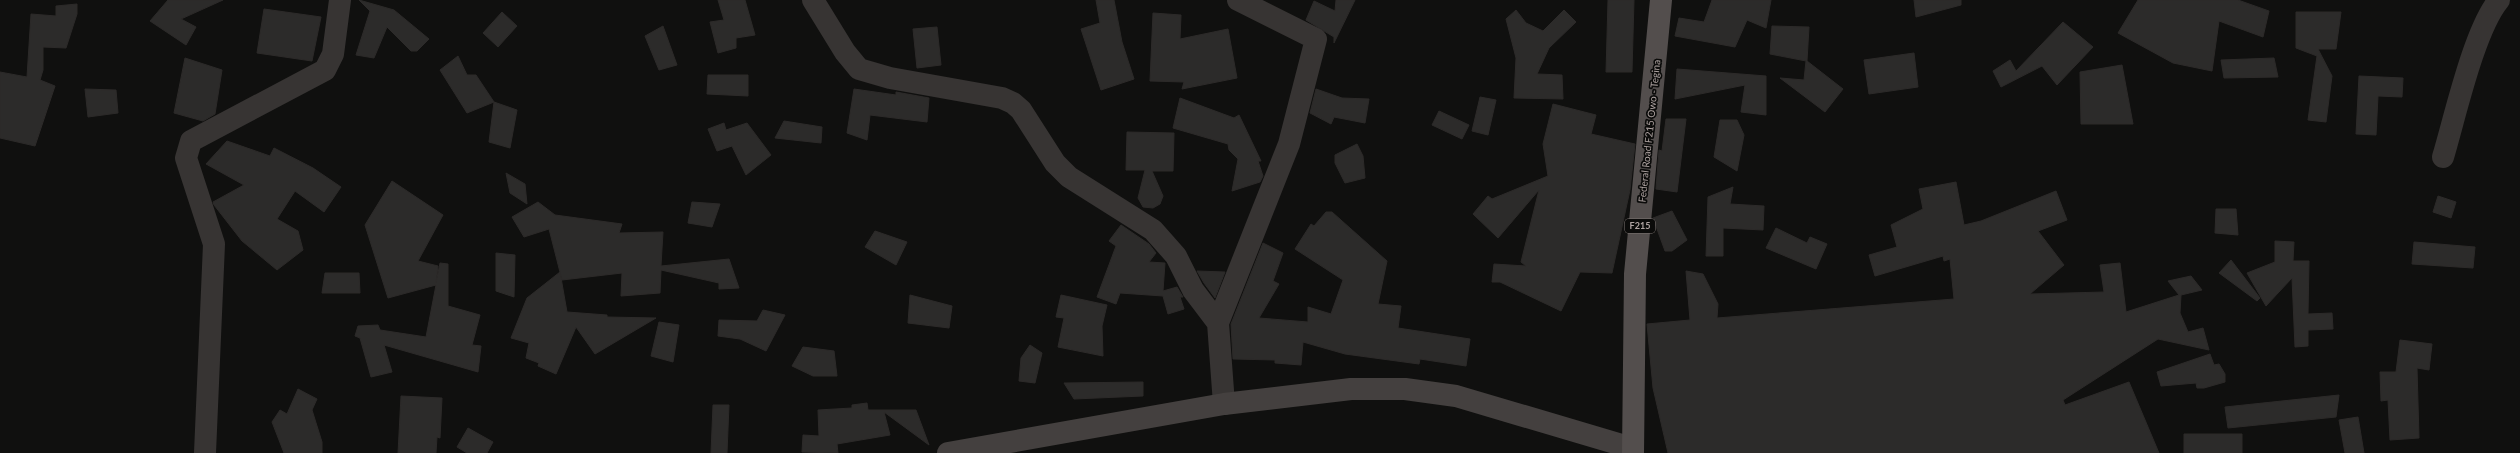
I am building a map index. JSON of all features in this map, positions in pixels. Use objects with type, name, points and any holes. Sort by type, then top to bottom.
[{"type":"main road","name":"Federal Road F215 Owo - Tegina","points":[[1633,450],[1635,274],[1661,0]]},
{"type":"main road","points":[[948,453],[1224,404],[1351,390],[1405,389],[1456,396],[1633,450]]},
{"type":"street","points":[[205,453],[214,244],[186,158],[191,141],[325,70],[333,54],[340,0]]},
{"type":"street","points":[[813,0],[845,52],[859,69],[890,78],[1002,98],[1013,102],[1021,110],[1055,163],[1069,177],[1153,230],[1176,256],[1193,290],[1218,323]]},
{"type":"street","points":[[1224,404],[1218,323],[1289,144],[1316,39],[1238,0]]},
{"type":"street","points":[[2443,157],[2476,49],[2491,9],[2499,0]]},
{"type":"building","points":[[168,0],[223,0],[181,19],[196,27],[186,45],[150,21]]},
{"type":"building","points":[[359,0],[394,10],[429,39],[417,51],[411,51],[387,27],[374,58],[356,55],[370,11]]},
{"type":"building","points":[[718,0],[745,0],[755,35],[736,38],[736,48],[718,53],[710,22],[724,20]]},
{"type":"building","points":[[1096,0],[1114,0],[1122,42],[1134,79],[1101,90],[1081,29],[1100,23]]},
{"type":"building","points":[[1336,0],[1355,0],[1334,43],[1334,37],[1306,20],[1314,1],[1335,11]]},
{"type":"building","points":[[1608,0],[1634,0],[1632,72],[1606,72]]},
{"type":"building","points":[[1712,0],[1771,0],[1766,28],[1747,20],[1735,47],[1675,36],[1679,18],[1704,22]]},
{"type":"building","points":[[1914,0],[1961,0],[1961,5],[1916,17]]},
{"type":"building","points":[[2138,0],[2238,0],[2269,11],[2263,37],[2219,21],[2212,71],[2173,63],[2118,33]]},
{"type":"building","points":[[77,4],[77,14],[66,48],[43,47],[43,70],[40,80],[55,86],[35,146],[0,138],[0,72],[27,77],[31,14],[56,16],[56,6]]},
{"type":"building","points":[[264,9],[321,17],[312,61],[257,53]]},
{"type":"building","points":[[1516,10],[1526,23],[1543,31],[1564,10],[1576,22],[1549,48],[1537,74],[1562,75],[1563,99],[1514,98],[1516,58],[1506,19]]},
{"type":"building","points":[[502,12],[517,26],[498,47],[483,33]]},
{"type":"building","points":[[2296,12],[2341,12],[2336,49],[2318,49],[2332,76],[2326,122],[2308,120],[2317,56],[2296,48]]},
{"type":"building","points":[[1153,13],[1181,15],[1180,39],[1228,29],[1237,78],[1182,89],[1184,82],[1150,81]]},
{"type":"building","points":[[2063,22],[2093,47],[2057,85],[2042,66],[2001,87],[1993,71],[2010,60],[2016,71]]},
{"type":"building","points":[[663,26],[677,65],[659,70],[645,36]]},
{"type":"building","points":[[1772,26],[1809,27],[1807,61],[1843,89],[1825,112],[1780,78],[1804,80],[1806,61],[1770,54]]},
{"type":"building","points":[[937,27],[941,65],[917,68],[913,29]]},
{"type":"building","points":[[1914,53],[1918,87],[1869,94],[1864,60]]},
{"type":"building","points":[[458,56],[467,75],[476,75],[494,102],[467,113],[440,70]]},
{"type":"building","points":[[185,58],[222,70],[215,114],[203,121],[174,113]]},
{"type":"building","points":[[2274,58],[2278,77],[2224,78],[2221,60]]},
{"type":"building","points":[[2122,65],[2133,124],[2081,124],[2080,72]]},
{"type":"building","points":[[1677,69],[1766,76],[1766,115],[1741,112],[1745,85],[1675,99]]},
{"type":"building","points":[[708,75],[748,75],[748,96],[707,94]]},
{"type":"building","points":[[2359,76],[2403,78],[2402,97],[2378,96],[2376,135],[2356,134]]},
{"type":"building","points":[[85,89],[116,90],[118,113],[88,117]]},
{"type":"building","points":[[854,89],[896,95],[896,92],[929,98],[927,122],[870,115],[867,140],[847,133]]},
{"type":"building","points":[[1316,89],[1342,98],[1369,99],[1365,123],[1334,117],[1331,124],[1310,113]]},
{"type":"building","points":[[1480,97],[1496,100],[1488,135],[1472,131]]},
{"type":"building","points":[[1180,98],[1234,118],[1239,115],[1261,161],[1258,161],[1263,176],[1260,182],[1232,191],[1238,159],[1229,150],[1228,144],[1173,128]]},
{"type":"building","points":[[494,102],[517,110],[510,148],[489,142]]},
{"type":"building","points":[[1553,104],[1596,115],[1591,134],[1635,144],[1630,190],[1612,273],[1580,272],[1561,311],[1500,282],[1492,282],[1494,264],[1526,266],[1521,262],[1539,190],[1498,238],[1473,214],[1488,196],[1492,199],[1548,176],[1543,144]]},
{"type":"building","points":[[1439,111],[1469,125],[1462,139],[1432,125]]},
{"type":"building","points":[[1666,119],[1686,119],[1677,192],[1656,189],[1659,150],[1662,151]]},
{"type":"building","points":[[1720,120],[1737,120],[1744,135],[1737,171],[1714,157]]},
{"type":"building","points":[[784,121],[822,127],[821,143],[775,138]]},
{"type":"building","points":[[724,123],[726,130],[747,123],[771,155],[746,175],[732,146],[717,151],[708,129]]},
{"type":"building","points":[[1127,132],[1174,133],[1173,171],[1152,171],[1163,196],[1160,204],[1153,208],[1143,207],[1138,198],[1145,170],[1126,170]]},
{"type":"building","points":[[227,141],[270,156],[274,148],[313,168],[341,187],[324,212],[295,191],[277,219],[298,231],[303,250],[277,270],[242,241],[214,205],[213,202],[244,185],[206,164]]},
{"type":"building","points":[[1357,144],[1363,156],[1365,178],[1345,183],[1335,163],[1335,155]]},
{"type":"building","points":[[506,173],[525,184],[527,204],[510,193]]},
{"type":"building","points":[[392,181],[443,215],[418,261],[438,266],[436,283],[440,263],[448,264],[448,306],[480,315],[472,345],[481,346],[478,372],[384,345],[392,372],[371,377],[360,338],[355,336],[358,326],[378,325],[380,330],[426,337],[436,285],[388,298],[365,225]]},
{"type":"building","points":[[1956,182],[1964,225],[1981,221],[2056,191],[2067,220],[2038,231],[2064,265],[2030,294],[2104,292],[2100,265],[2120,263],[2126,312],[2179,295],[2168,281],[2191,276],[2202,290],[2181,295],[2180,313],[2188,332],[2203,328],[2209,350],[2158,339],[2063,400],[2065,405],[2129,382],[2159,453],[1668,453],[1653,388],[1647,324],[1690,320],[1686,271],[1703,274],[1718,304],[1717,318],[1954,299],[1950,259],[1944,261],[1943,256],[1875,276],[1869,255],[1897,247],[1891,225],[1923,209],[1919,189]]},
{"type":"building","points":[[1733,187],[1730,204],[1764,206],[1763,230],[1723,228],[1723,256],[1706,256],[1708,197]]},
{"type":"building","points":[[2438,196],[2456,202],[2451,218],[2433,212]]},
{"type":"building","points":[[538,202],[555,215],[622,224],[619,233],[663,232],[661,266],[729,259],[739,288],[719,289],[719,283],[661,270],[660,293],[621,296],[622,273],[562,280],[549,229],[524,237],[512,217]]},
{"type":"building","points":[[692,202],[720,204],[712,227],[688,223]]},
{"type":"building","points":[[2216,209],[2236,209],[2238,235],[2215,233]]},
{"type":"building","points":[[1672,211],[1687,240],[1672,251],[1665,251],[1653,218]]},
{"type":"building","points":[[1326,212],[1332,212],[1387,261],[1378,304],[1401,306],[1398,328],[1470,339],[1466,366],[1420,359],[1419,364],[1345,354],[1303,342],[1301,365],[1275,363],[1275,360],[1233,359],[1231,324],[1263,243],[1283,253],[1273,281],[1279,284],[1259,318],[1308,322],[1308,307],[1331,314],[1343,280],[1295,249],[1311,224],[1314,226]]},
{"type":"building","points":[[1121,225],[1149,244],[1156,253],[1149,262],[1165,263],[1163,291],[1177,287],[1183,297],[1180,297],[1184,309],[1168,314],[1163,296],[1120,293],[1116,304],[1097,297],[1116,246],[1109,241]]},
{"type":"building","points":[[1776,228],[1807,243],[1810,237],[1827,244],[1816,269],[1766,248]]},
{"type":"building","points":[[875,231],[907,242],[896,265],[865,247]]},
{"type":"building","points":[[2275,241],[2294,242],[2293,261],[2309,261],[2308,314],[2332,313],[2333,329],[2308,330],[2308,346],[2295,347],[2292,278],[2266,306],[2247,273],[2275,262]]},
{"type":"building","points":[[2414,242],[2475,247],[2473,268],[2412,264]]},
{"type":"building","points":[[496,253],[515,255],[514,297],[496,291]]},
{"type":"building","points":[[2231,260],[2260,298],[2257,301],[2219,273]]},
{"type":"building","points":[[1197,271],[1225,272],[1215,298],[1204,283]]},
{"type":"building","points":[[560,272],[567,312],[607,315],[607,317],[656,318],[595,354],[576,327],[556,374],[538,366],[539,363],[526,358],[529,343],[511,338],[527,298]]},
{"type":"building","points":[[325,273],[359,273],[360,293],[322,293]]},
{"type":"building","points":[[910,295],[952,306],[949,328],[908,323]]},
{"type":"building","points":[[1061,295],[1107,305],[1102,326],[1103,356],[1058,347],[1064,318],[1056,317]]},
{"type":"building","points":[[763,310],[785,315],[766,351],[740,339],[718,336],[719,320],[757,321]]},
{"type":"building","points":[[659,322],[679,325],[673,362],[651,356]]},
{"type":"building","points":[[2400,340],[2432,344],[2429,370],[2417,368],[2419,438],[2390,440],[2388,400],[2381,401],[2380,372],[2396,372]]},
{"type":"building","points":[[1030,345],[1042,353],[1035,383],[1019,381],[1021,358]]},
{"type":"building","points":[[803,347],[834,351],[837,376],[813,376],[792,366]]},
{"type":"building","points":[[2210,354],[2214,365],[2219,364],[2225,374],[2225,382],[2204,388],[2197,388],[2196,383],[2161,386],[2157,372]]},
{"type":"building","points":[[1143,382],[1143,396],[1074,399],[1064,383]]},
{"type":"building","points":[[298,389],[317,399],[312,410],[322,442],[322,453],[284,453],[272,422],[280,410],[287,414]]},
{"type":"building","points":[[2339,395],[2336,417],[2228,428],[2225,407]]},
{"type":"building","points":[[401,396],[442,398],[440,438],[437,437],[436,453],[398,453]]},
{"type":"building","points":[[867,403],[868,410],[916,410],[929,445],[884,412],[890,435],[837,444],[838,453],[802,452],[803,435],[819,436],[818,410],[852,408],[852,405]]},
{"type":"building","points":[[713,405],[729,405],[727,453],[711,453]]},
{"type":"building","points":[[2358,417],[2364,453],[2345,453],[2339,420]]},
{"type":"building","points":[[468,428],[493,442],[487,453],[467,453],[457,447]]},
{"type":"building","points":[[2184,434],[2242,434],[2242,453],[2184,453]]}]
